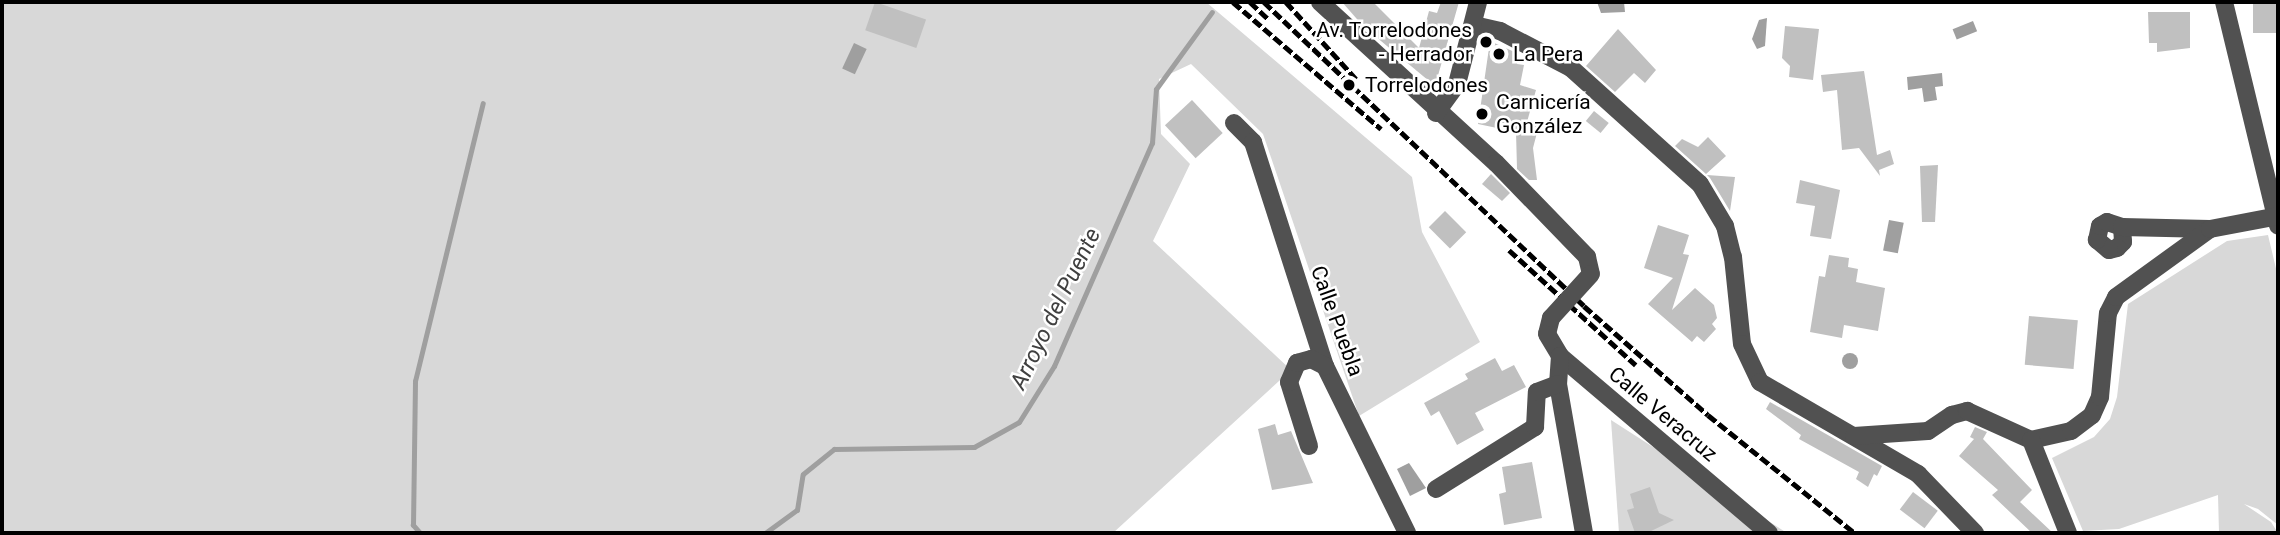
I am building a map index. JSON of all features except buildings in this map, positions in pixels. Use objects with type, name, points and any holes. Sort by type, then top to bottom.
[{"type":"street","points":[[1320,2],[1436,113],[1496,163],[1587,257],[1591,274],[1551,317],[1547,334],[1560,356],[1559,384],[1584,533]]},
{"type":"street","points":[[1436,113],[1457,84],[1478,2]]},
{"type":"street","points":[[2122,227],[2210,229],[2277,220],[2224,2]]},
{"type":"street","points":[[1474,25],[1500,31],[1571,68],[1700,184],[1725,226],[1750,366],[1760,383],[1918,474],[1975,533]]},
{"type":"street","name":"Calle Puebla","points":[[1234,123],[1253,142],[1325,366],[1407,533]]},
{"type":"street","points":[[2166,228],[2170,258]]},
{"type":"street","points":[[1854,436],[1928,430],[1952,415],[1967,411],[2031,440],[2071,431],[2092,415],[2099,397],[2108,313],[2116,297],[2210,229]]},
{"type":"street","name":"Calle Veracruz","points":[[1560,356],[1769,533]]},
{"type":"street","points":[[1310,446],[1289,382],[1297,363],[1311,359],[1325,366]]},
{"type":"street","points":[[1436,489],[1535,427],[1537,392],[1559,384]]},
{"type":"street","points":[[2031,440],[2068,533]]},
{"type":"shaded area","points":[[2,2],[1206,2],[1412,177],[1422,232],[1480,342],[1359,416],[1263,134],[1191,64],[1159,79],[1161,134],[1190,164],[1153,241],[1291,370],[1113,533],[2,533]]},
{"type":"shaded area","points":[[1597,2],[1624,2],[1625,12],[1601,13]]},
{"type":"shaded area","points":[[1767,18],[1765,46],[1757,49],[1752,39],[1759,20]]},
{"type":"shaded area","points":[[1973,21],[1977,31],[1957,39],[1953,29]]},
{"type":"shaded area","points":[[854,43],[867,49],[855,74],[842,68]]},
{"type":"shaded area","points":[[1942,73],[1943,86],[1935,87],[1937,100],[1924,102],[1922,88],[1908,90],[1907,77]]},
{"type":"shaded area","points":[[1889,220],[1904,223],[1898,253],[1883,250]]},
{"type":"shaded area","points":[[2268,235],[2278,277],[2278,525],[2258,509],[2244,504],[2271,522],[2278,533],[2219,533],[2218,495],[2119,529],[2083,531],[2052,458],[2094,437],[2110,419],[2117,397],[2128,304],[2227,241]]},
{"type":"shaded area","points":[[1847,353],[1853,353],[1858,361],[1856,367],[1847,369],[1842,364],[1842,358]]},
{"type":"shaded area","points":[[1611,420],[1787,533],[1619,533]]},
{"type":"shaded area","points":[[1409,463],[1426,488],[1410,496],[1397,469]]},
{"type":"waterway","name":"Arroyo del Puente","points":[[765,533],[797,510],[803,474],[834,449],[974,447],[1019,422],[1054,366],[1152,143],[1156,89],[1212,12]]},
{"type":"waterway","points":[[420,533],[413,525],[415,381],[483,103]]},
{"type":"railway","points":[[1233,2],[1381,129]]},
{"type":"railway","points":[[1250,2],[1269,20]]},
{"type":"railway","points":[[1264,2],[1584,306],[1708,415],[1855,533]]},
{"type":"railway","points":[[1286,2],[1356,79]]},
{"type":"railway","points":[[1509,250],[1636,365]]},
{"type":"place","name":"Av. Torrelodones - Herrador","points":[[1486,42]]},
{"type":"place","name":"La Pera","points":[[1499,54]]},
{"type":"place","name":"Torrelodones","points":[[1349,85]]},
{"type":"place","name":"Carnicería González","points":[[1482,114]]}]
